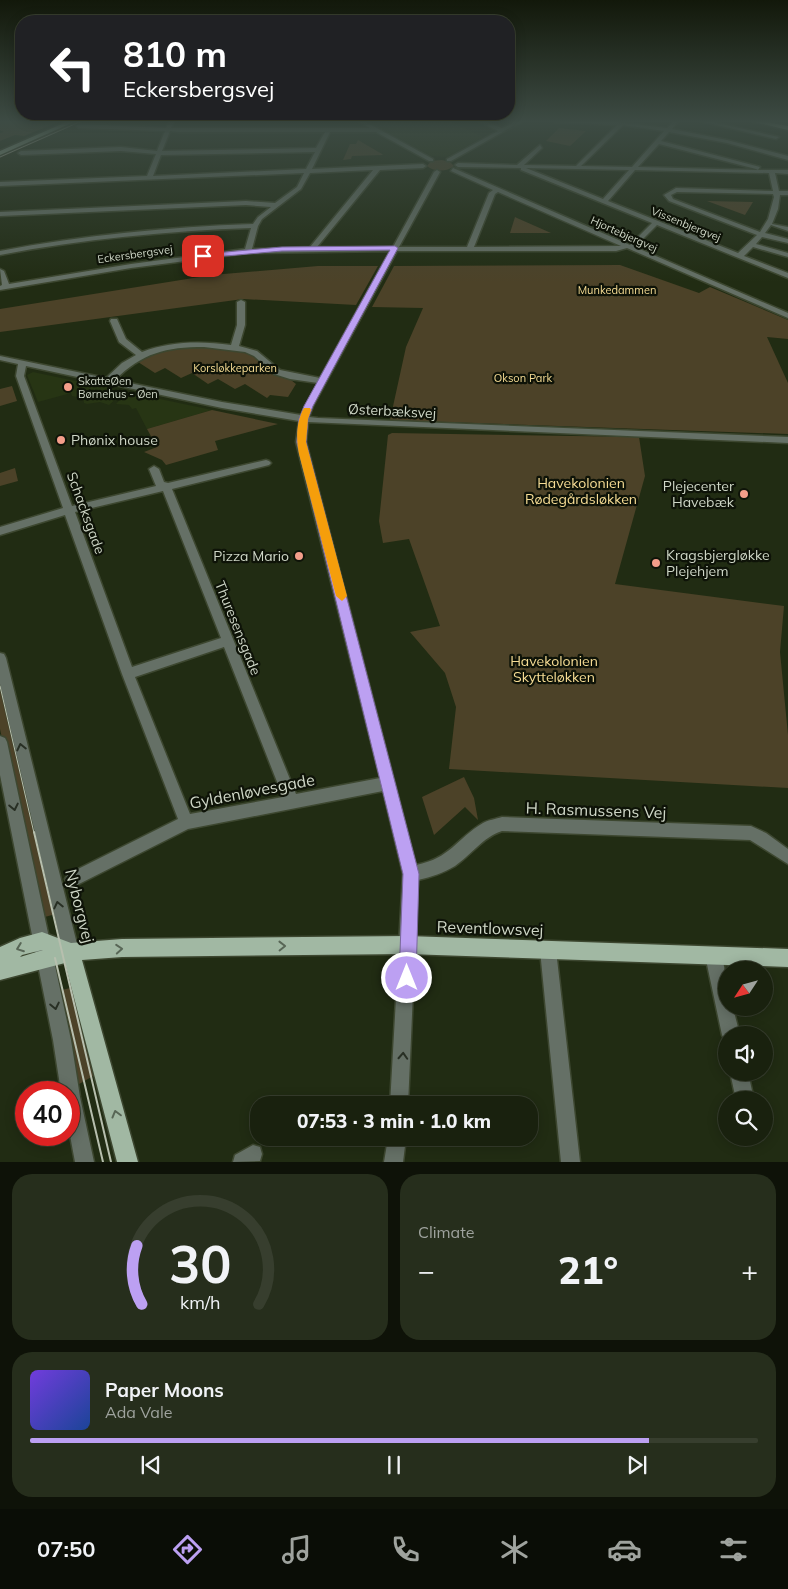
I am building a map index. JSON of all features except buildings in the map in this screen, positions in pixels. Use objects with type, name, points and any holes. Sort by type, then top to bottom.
[{"type":"main road","name":"Reventlowsvej","points":[[44,949],[71,952],[122,948],[407,945],[788,958]]},
{"type":"main road","points":[[0,957],[20,947],[44,949]]},
{"type":"main road","points":[[0,971],[44,949]]},
{"type":"main road","name":"Nyborgvej","points":[[71,952],[128,1162]]},
{"type":"street","points":[[149,178],[150,174]]},
{"type":"street","points":[[0,184],[235,174]]},
{"type":"street","points":[[248,251],[255,226],[260,218],[298,188],[306,174]]},
{"type":"street","points":[[312,249],[373,174]]},
{"type":"street","points":[[400,1096],[411,874],[301,442],[304,419],[309,406],[395,248],[444,174]]},
{"type":"street","name":"Hjortebjergvej","points":[[458,174],[788,316]]},
{"type":"street","name":"Vissenbjergvej","points":[[535,174],[788,276]]},
{"type":"street","points":[[602,201],[606,200],[629,174]]},
{"type":"street","points":[[739,256],[765,236],[774,225],[785,192],[773,174]]},
{"type":"street","points":[[470,249],[492,193],[497,190]]},
{"type":"street","points":[[785,192],[676,190],[667,195],[671,200],[765,236],[788,241]]},
{"type":"street","points":[[0,214],[244,203],[276,205]]},
{"type":"street","points":[[629,247],[656,223]]},
{"type":"street","points":[[774,225],[788,229]]},
{"type":"street","points":[[0,253],[85,238],[133,232],[255,226]]},
{"type":"street","points":[[753,245],[788,255]]},
{"type":"street","name":"Eckersbergsvej","points":[[3,288],[131,266],[248,251],[629,247]]},
{"type":"street","points":[[0,271],[3,288]]},
{"type":"street","points":[[234,348],[243,324],[241,302]]},
{"type":"street","points":[[114,321],[122,340],[141,355]]},
{"type":"street","points":[[108,381],[130,361],[141,355],[158,349],[186,345],[252,351],[272,369],[284,374],[324,381]]},
{"type":"street","name":"Østerbæksvej","points":[[0,358],[222,405],[304,419],[366,425],[788,440]]},
{"type":"street","name":"Schacksgade","points":[[22,362],[20,376],[128,674],[186,822]]},
{"type":"street","points":[[0,531],[70,510],[266,463]]},
{"type":"street","name":"Thuresensgade","points":[[154,469],[160,485],[166,486],[292,801]]},
{"type":"street","points":[[128,674],[227,640]]},
{"type":"street","name":"Nyborgvej","points":[[0,658],[71,952]]},
{"type":"street","points":[[0,742],[44,949],[85,1162]]},
{"type":"street","name":"Gyldenløvesgade","points":[[73,879],[186,822],[389,783]]},
{"type":"street","name":"H. Rasmussens Vej","points":[[411,874],[434,869],[450,860],[488,828],[502,824],[751,833],[764,839],[780,853],[788,857]]},
{"type":"street","points":[[548,950],[571,1162]]},
{"type":"street","points":[[712,955],[728,1026]]},
{"type":"street","points":[[394,1162],[396,1146]]},
{"type":"shaded area","name":"SkatteØen Børnehus - Øen","points":[[33,372],[113,389],[117,398],[109,405],[100,402],[87,404],[84,403],[83,398],[72,396],[71,393],[38,402],[27,375]]},
{"type":"shaded area","points":[[127,392],[212,410],[147,429],[136,408],[132,409],[129,405],[116,404]]},
{"type":"green space","points":[[707,201],[753,202],[745,215]]},
{"type":"green space","points":[[515,217],[517,218],[551,233],[510,233]]},
{"type":"green space","points":[[620,265],[699,293],[710,287],[788,320],[788,339],[767,337],[788,383],[788,434],[390,420],[406,347],[423,308],[372,307],[394,266]]},
{"type":"green space","points":[[318,266],[378,266],[356,305],[243,299],[0,332],[0,309],[212,275]]},
{"type":"green space","name":"Korsløkkeparken","points":[[192,347],[229,349],[253,355],[268,371],[291,380],[296,384],[288,397],[270,395],[267,398],[245,384],[235,389],[218,379],[208,384],[192,373],[181,378],[165,368],[155,373],[138,362],[163,351]]},
{"type":"green space","points":[[12,386],[17,401],[0,406],[0,389]]},
{"type":"green space","points":[[212,410],[278,424],[215,441],[218,450],[166,465],[162,460],[144,452],[157,447],[147,429]]},
{"type":"green space","name":"Havekolonien Skytteløkken","points":[[392,433],[639,437],[645,476],[615,584],[784,606],[780,652],[788,735],[788,788],[449,769],[456,707],[445,673],[410,632],[440,626],[409,539],[383,543],[379,521],[388,435]]},
{"type":"green space","points":[[15,468],[18,481],[0,486],[0,473]]},
{"type":"green space","points":[[0,671],[56,914],[41,918],[0,729]]},
{"type":"green space","points":[[464,777],[474,798],[478,820],[465,807],[434,835],[422,797]]},
{"type":"green space","points":[[75,987],[100,1072],[80,1084],[80,1081],[73,1081],[57,991]]},
{"type":"tram line","points":[[0,686],[34,833]]},
{"type":"tram line","points":[[34,832],[111,1162]]},
{"type":"tram line","points":[[55,958],[103,1162]]},
{"type":"slow traffic","points":[[307,410],[301,442],[303,454],[342,596]]},
{"type":"place","name":"SkatteØen Børnehus - Øen","points":[[68,387]]},
{"type":"place","name":"Phønix house","points":[[61,440]]},
{"type":"place","name":"Plejecenter Havebæk","points":[[744,494]]},
{"type":"place","name":"Pizza Mario","points":[[299,556]]},
{"type":"place","name":"Kragsbjergløkke Plejehjem","points":[[656,563]]},
{"type":"route","points":[[203,256],[282,249],[395,248],[309,406],[304,419],[301,442],[411,874],[407,978]]},
{"type":"park label","name":"Munkedammen","points":[[617,290]]},
{"type":"park label","name":"Okson Park","points":[[523,378]]},
{"type":"park label","name":"Havekolonien Rødegårdsløkken","points":[[581,492]]}]
